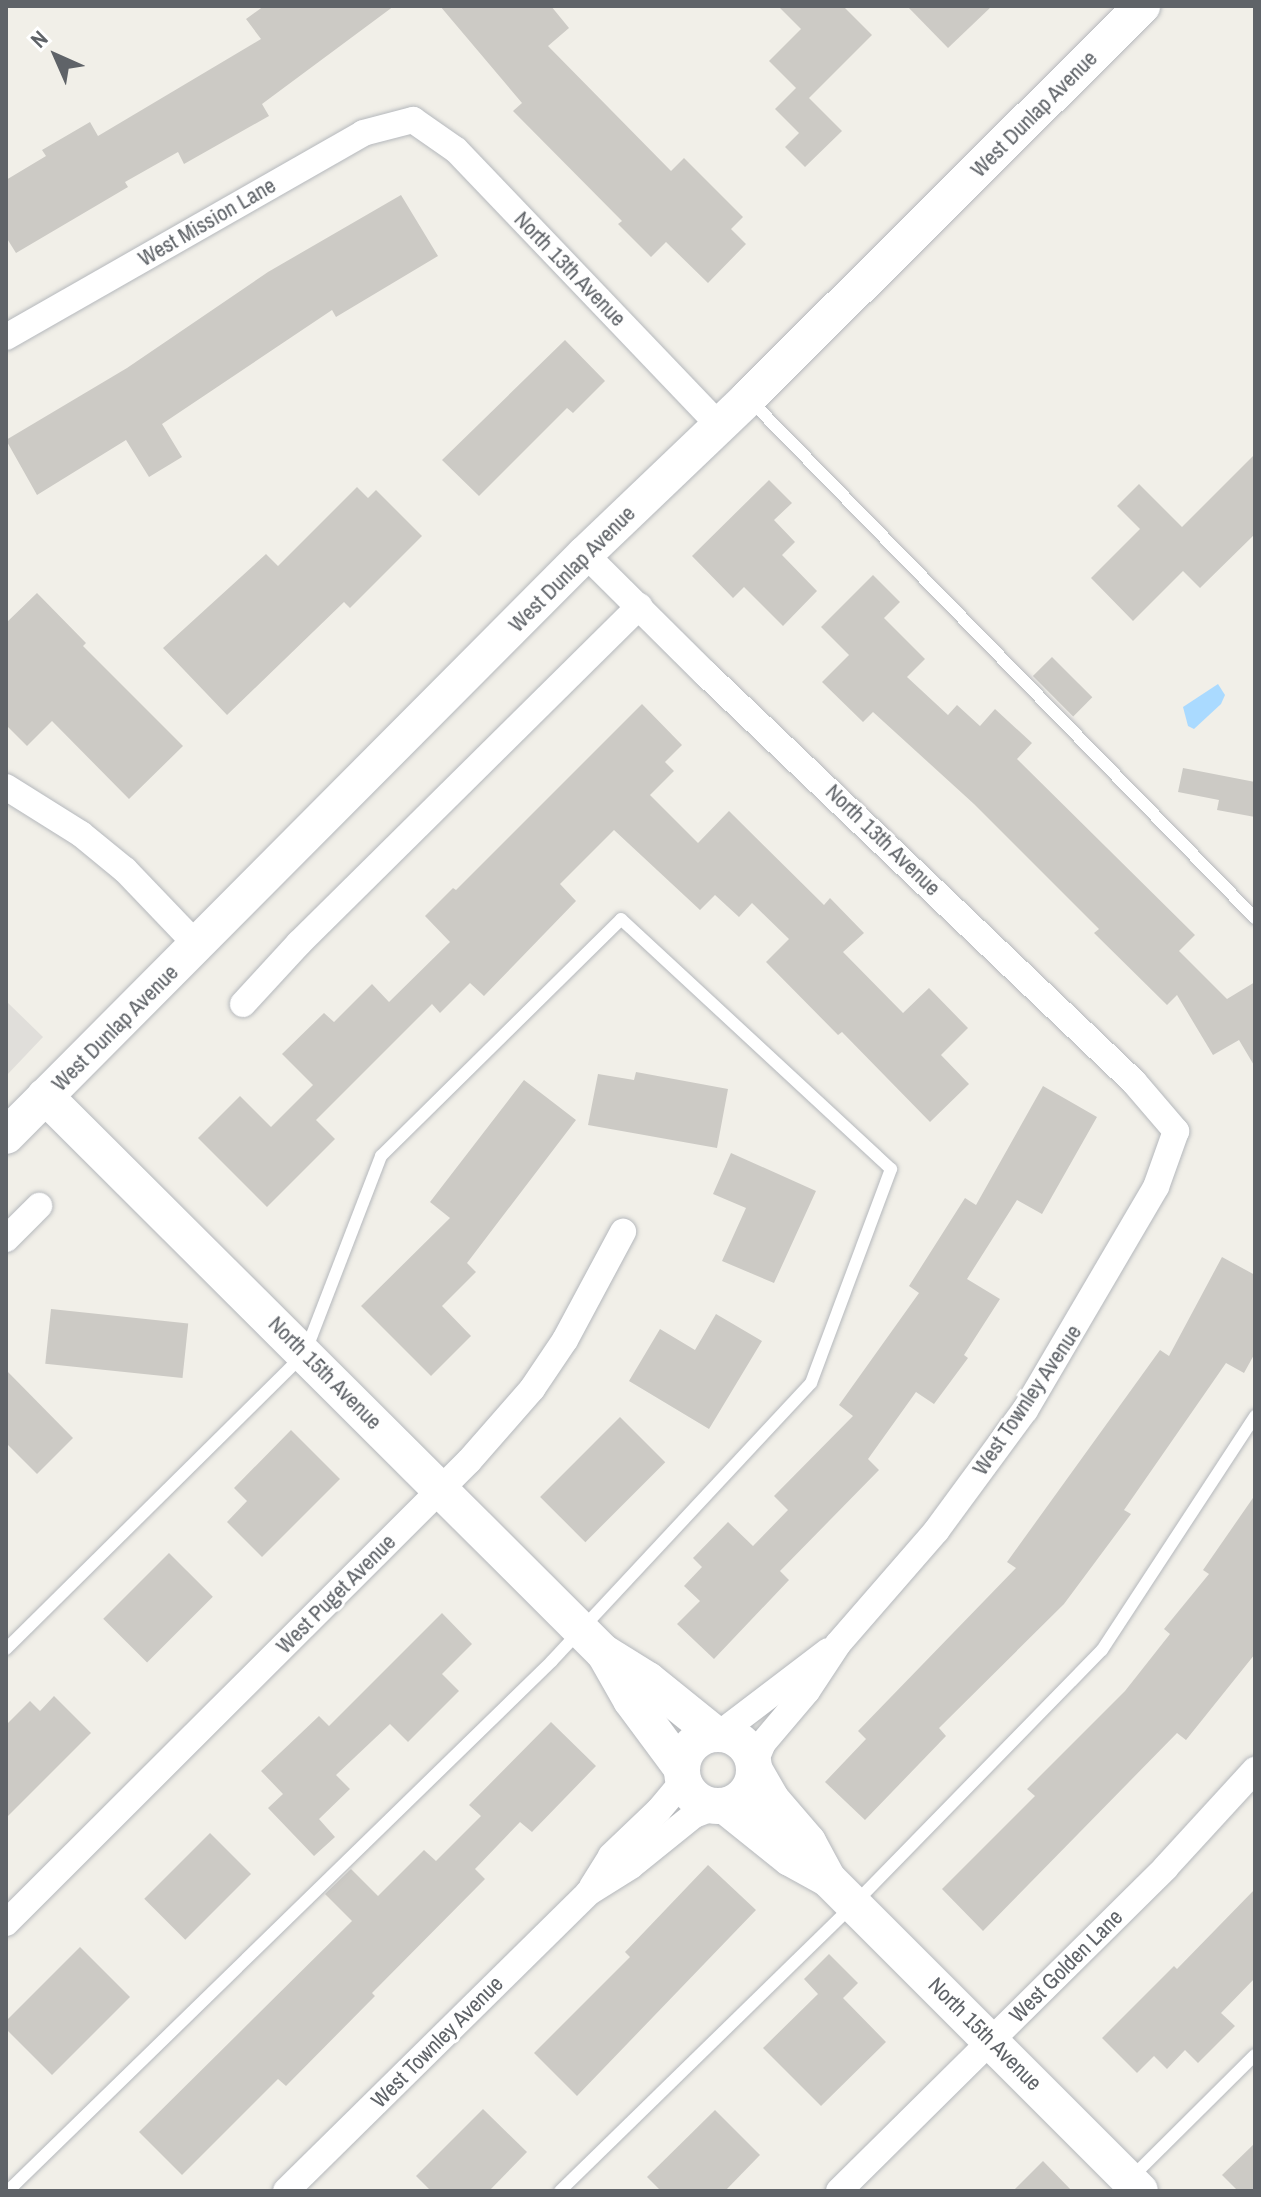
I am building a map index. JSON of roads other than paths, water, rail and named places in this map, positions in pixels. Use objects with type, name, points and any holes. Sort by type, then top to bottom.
[{"type":"street","name":"West Dunlap Avenue","points":[[6,1136],[585,554],[720,426],[1142,6]]},
{"type":"street","name":"West Mission Lane","points":[[6,337],[363,133],[413,120]]},
{"type":"street","name":"North 13th Avenue","points":[[413,120],[456,150],[720,426]]},
{"type":"street","name":"North 13th Avenue","points":[[585,554],[1123,1071],[1176,1131]]},
{"type":"street","points":[[243,1004],[299,943],[639,606]]},
{"type":"street","points":[[6,787],[81,834],[125,870],[198,946]]},
{"type":"street","name":"North 15th Avenue","points":[[45,1096],[593,1641],[717,1734],[738,1740],[751,1756],[771,1799],[808,1842],[828,1879]]},
{"type":"street","name":"West Townley Avenue","points":[[754,1768],[763,1743],[807,1691],[838,1644],[937,1530],[1025,1410],[1156,1187],[1176,1131]]},
{"type":"street","points":[[6,1239],[39,1206]]},
{"type":"street","name":"West Puget Avenue","points":[[6,1923],[442,1490],[532,1389],[565,1340],[623,1232]]},
{"type":"street","name":"North 15th Avenue","points":[[593,1641],[631,1700],[662,1737],[696,1798],[721,1806],[790,1858],[828,1879],[991,2040],[1129,2187]]},
{"type":"street","name":"West Townley Avenue","points":[[717,1734],[838,1644]]},
{"type":"street","points":[[683,1774],[689,1749],[705,1737],[717,1734]]},
{"type":"street","points":[[721,1806],[744,1793],[754,1768]]},
{"type":"street","name":"West Golden Lane","points":[[839,2191],[1166,1867],[1255,1770]]},
{"type":"street","name":"West Townley Avenue","points":[[588,1893],[611,1856],[659,1810],[683,1774]]},
{"type":"street","name":"West Townley Avenue","points":[[286,2191],[588,1893],[631,1866],[694,1815],[721,1806]]},
{"type":"lane","points":[[748,398],[1255,918]]},
{"type":"lane","points":[[6,1649],[305,1353],[381,1156],[621,919],[891,1169],[811,1383],[593,1641],[8,2191]]},
{"type":"lane","points":[[560,2191],[854,1904],[1102,1650],[1255,1416]]},
{"type":"lane","points":[[1129,2187],[1255,2055]]},
{"type":"water","points":[[1218,684],[1225,695],[1221,704],[1194,729],[1188,726],[1183,707]]}]
